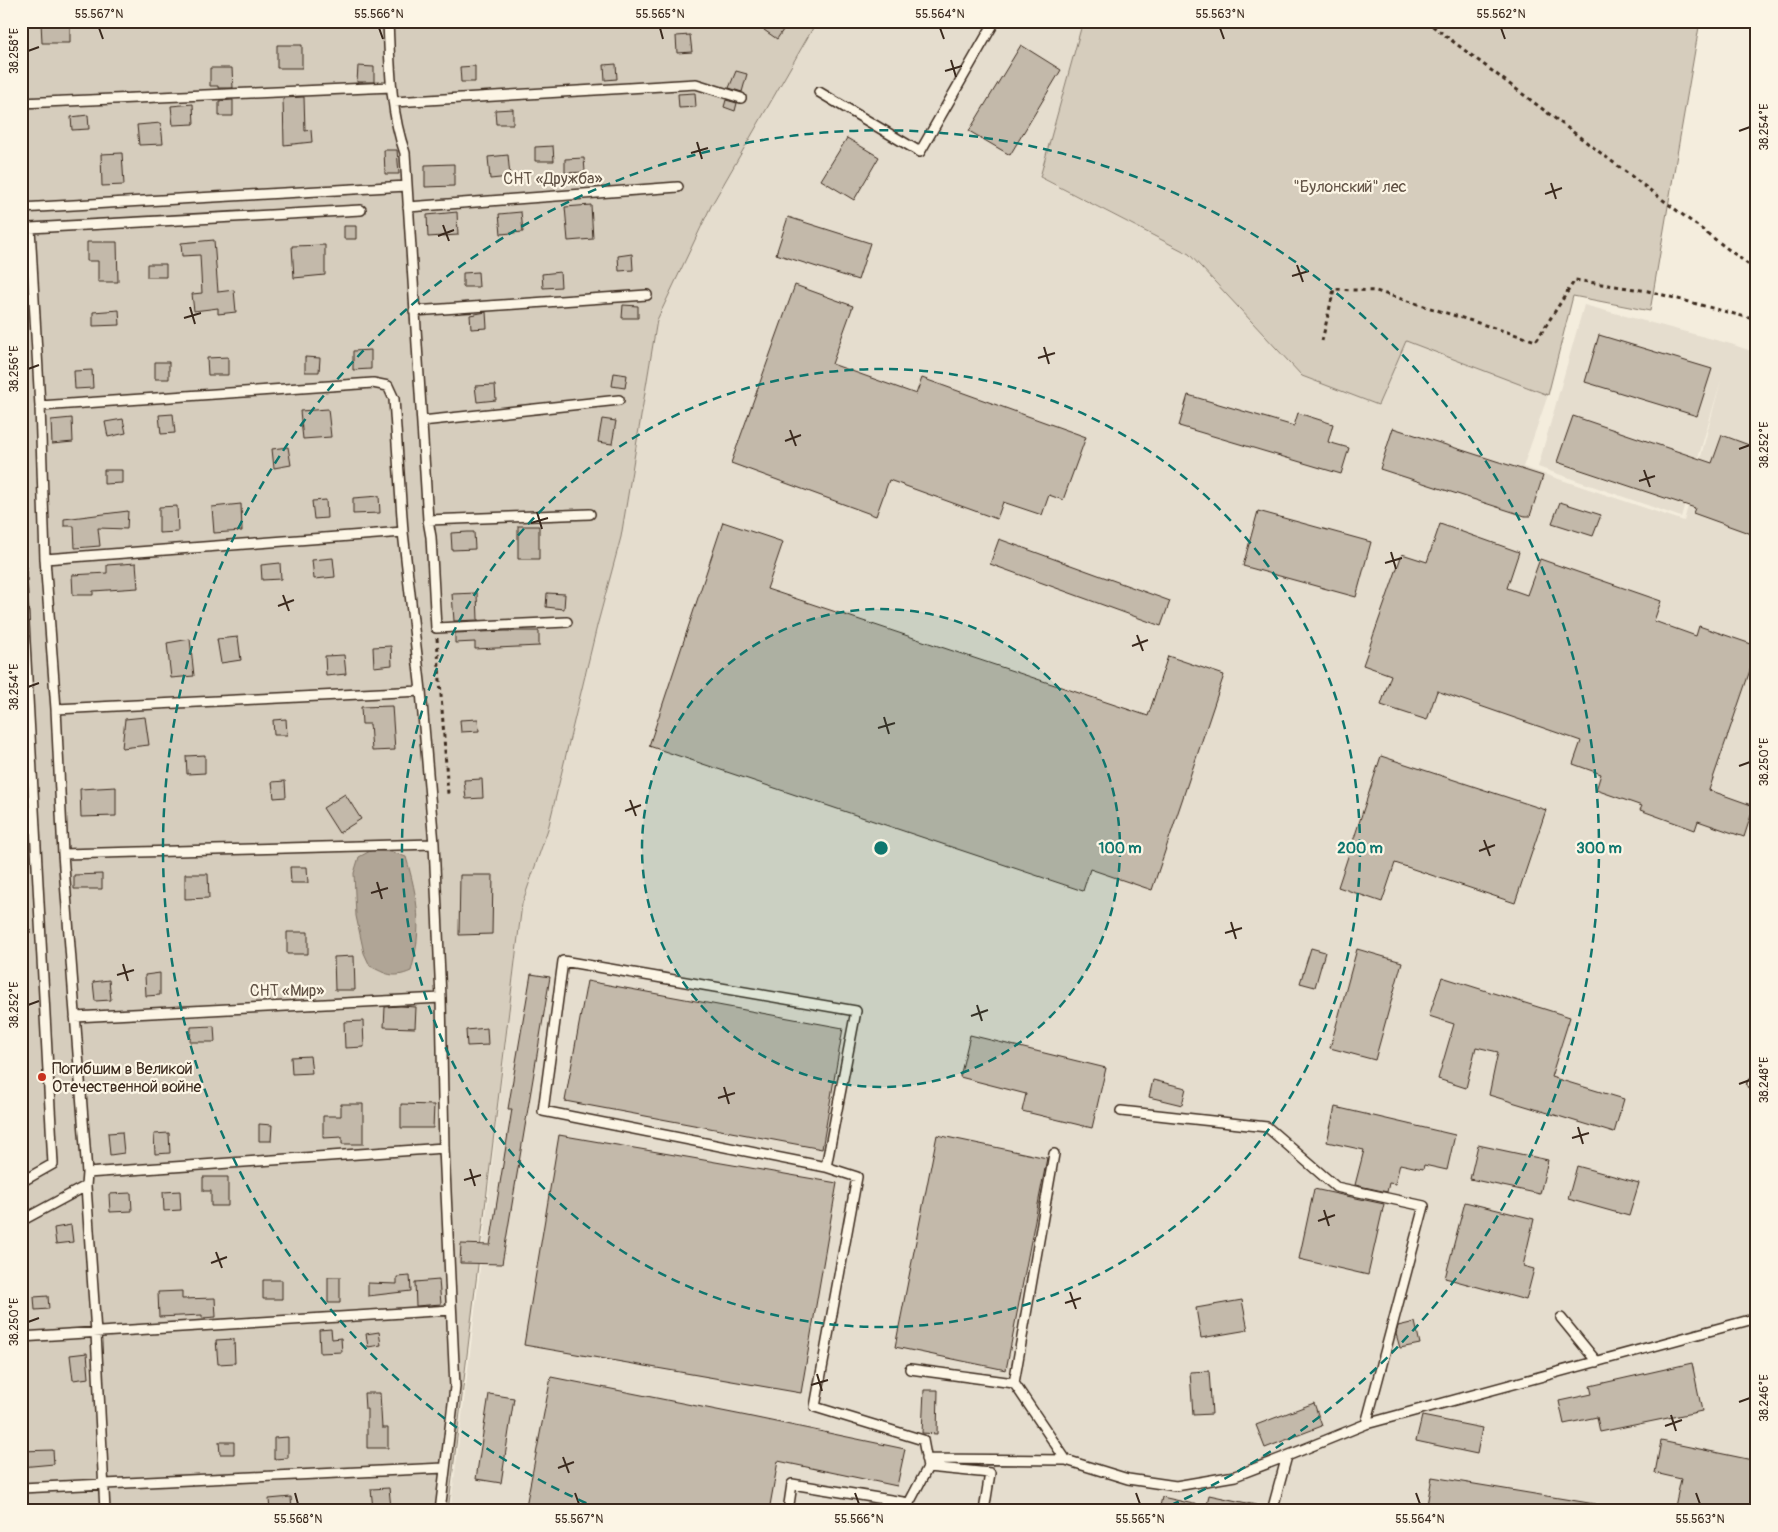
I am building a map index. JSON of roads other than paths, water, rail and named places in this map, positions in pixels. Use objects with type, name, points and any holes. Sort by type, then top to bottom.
[{"type":"lane","points":[[388,21],[394,102],[399,135],[406,153],[414,312],[436,628],[567,622]]},
{"type":"lane","points":[[819,92],[920,152],[995,21]]},
{"type":"lane","points":[[394,102],[696,84],[741,98]]},
{"type":"lane","points":[[21,103],[392,87]]},
{"type":"lane","points":[[21,208],[407,186]]},
{"type":"lane","points":[[408,207],[678,187]]},
{"type":"lane","points":[[105,1511],[86,1186],[87,1173],[63,854],[56,709],[45,559],[40,406],[30,228],[361,210]]},
{"type":"lane","points":[[414,312],[647,296]]},
{"type":"lane","points":[[40,406],[373,383],[388,386],[394,398],[403,532],[421,691],[434,844],[441,998],[444,1148],[455,1387],[440,1511]]},
{"type":"lane","points":[[422,421],[619,400]]},
{"type":"lane","points":[[428,520],[590,514]]},
{"type":"lane","points":[[45,559],[403,532]]},
{"type":"lane","points":[[21,567],[53,1164],[21,1182]]},
{"type":"lane","points":[[56,709],[421,691]]},
{"type":"lane","points":[[63,854],[434,844]]},
{"type":"lane","points":[[788,1511],[792,1484],[909,1503],[927,1463],[923,1440],[815,1407],[857,1177],[826,1167],[543,1111],[563,961],[856,1011],[826,1167]]},
{"type":"lane","points":[[75,1017],[441,998]]},
{"type":"lane","points":[[1121,1111],[1267,1127],[1336,1187],[1424,1206],[1366,1424]]},
{"type":"lane","points":[[87,1173],[444,1148]]},
{"type":"lane","points":[[1054,1154],[1014,1384],[1066,1460]]},
{"type":"lane","points":[[21,1221],[86,1186]]},
{"type":"lane","points":[[21,1337],[451,1310]]},
{"type":"lane","points":[[1561,1318],[1597,1362]]},
{"type":"lane","points":[[927,1463],[1066,1460],[1128,1479],[1176,1486],[1235,1476],[1366,1424],[1757,1318]]},
{"type":"lane","points":[[910,1369],[1014,1384]]},
{"type":"lane","points":[[1272,1511],[1287,1456]]},
{"type":"lane","points":[[927,1463],[990,1473],[984,1511]]},
{"type":"lane","points":[[21,1488],[444,1468]]},
{"type":"place","name":"Погибшим в Великой Отечественной войне","points":[[42,1077]]},
{"type":"park label","name":"СНТ «Дружба»","points":[[553,178]]},
{"type":"park label","name":"\"Булонский\" лес","points":[[1350,186]]},
{"type":"park label","name":"СНТ «Мир»","points":[[287,990]]}]
